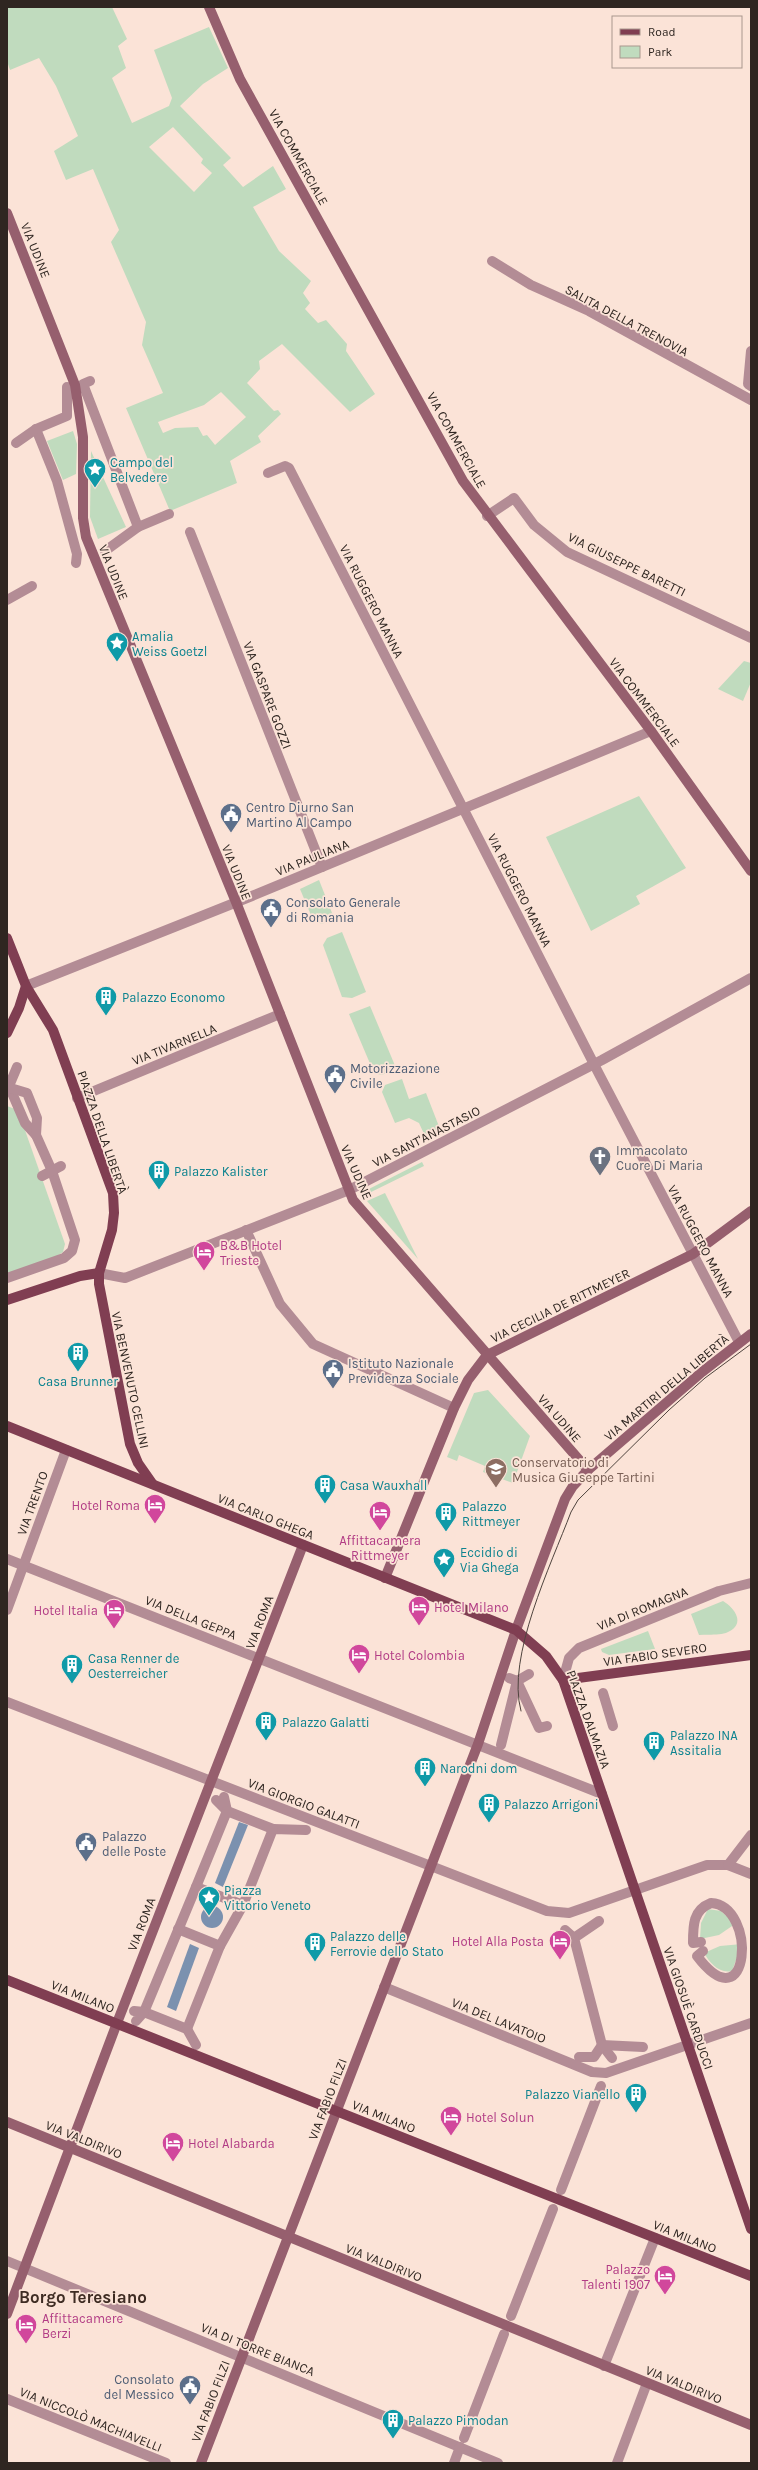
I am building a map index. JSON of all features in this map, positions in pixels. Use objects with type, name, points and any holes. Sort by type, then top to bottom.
[{"type":"main road","name":"VIA COMMERCIALE","points":[[209,7],[240,79],[463,482],[487,516],[651,731],[751,871]]},
{"type":"main road","name":"VIA UDINE","points":[[7,213],[11,231],[75,385],[83,437],[82,518],[86,537],[236,902],[349,1190],[357,1207],[588,1470]]},
{"type":"main road","name":"PIAZZA DELLA LIBERTÀ","points":[[7,938],[26,986],[53,1030],[113,1193],[114,1212],[112,1230],[99,1273]]},
{"type":"main road","points":[[7,1033],[19,1008],[26,986]]},
{"type":"main road","name":"VIA CECILIA DE RITTMEYER","points":[[385,1578],[454,1408],[468,1380],[487,1355],[693,1254],[751,1211]]},
{"type":"main road","points":[[7,1300],[80,1276],[99,1273]]},
{"type":"main road","name":"VIA BENVENUTO CELLINI","points":[[99,1273],[101,1298],[130,1444],[146,1477],[155,1485]]},
{"type":"main road","name":"VIA MARTIRI DELLA LIBERTÀ","points":[[516,1630],[565,1500],[588,1470],[739,1342],[751,1334]]},
{"type":"main road","name":"VIA CARLO GHEGA","points":[[7,1426],[516,1630]]},
{"type":"main road","name":"VIA ROMA","points":[[7,2314],[210,1781],[303,1545]]},
{"type":"main road","points":[[478,1744],[516,1630]]},
{"type":"main road","name":"PIAZZA DALMAZIA","points":[[516,1630],[542,1652],[563,1680],[602,1794]]},
{"type":"main road","name":"VIA FABIO SEVERO","points":[[563,1680],[751,1655]]},
{"type":"main road","name":"VIA FABIO FILZI","points":[[201,2463],[478,1744]]},
{"type":"main road","name":"VIA GIOSUÈ CARDUCCI","points":[[602,1794],[751,2229]]},
{"type":"main road","name":"VIA MILANO","points":[[7,1980],[751,2276]]},
{"type":"main road","name":"VIA VALDIRIVO","points":[[7,2122],[751,2425]]},
{"type":"street","name":"SALITA DELLA TRENOVIA","points":[[492,261],[530,285],[589,312],[751,400]]},
{"type":"street","points":[[751,351],[748,384],[751,386]]},
{"type":"street","points":[[90,381],[83,384],[138,527]]},
{"type":"street","points":[[16,444],[36,429],[67,416],[67,387]]},
{"type":"street","points":[[36,429],[57,482],[78,560]]},
{"type":"street","name":"VIA RUGGERO MANNA","points":[[268,473],[285,466],[289,468],[594,1065],[739,1342]]},
{"type":"street","name":"VIA GIUSEPPE BARETTI","points":[[487,516],[514,498],[534,525],[567,552],[751,638]]},
{"type":"street","points":[[105,551],[138,527],[169,514]]},
{"type":"street","name":"VIA GASPARE GOZZI","points":[[190,532],[322,867]]},
{"type":"street","points":[[7,600],[32,586]]},
{"type":"street","name":"VIA PAULIANA","points":[[26,986],[322,867],[651,731]]},
{"type":"street","name":"VIA SANT'ANASTASIO","points":[[99,1273],[125,1278],[349,1190],[594,1065],[751,978]]},
{"type":"street","name":"VIA TIVARNELLA","points":[[77,1098],[280,1014]]},
{"type":"street","points":[[17,1067],[8,1087],[25,1123],[36,1135]]},
{"type":"street","points":[[8,1087],[27,1093],[38,1118],[36,1135]]},
{"type":"street","points":[[7,1278],[74,1255],[75,1240],[52,1171],[30,1121]]},
{"type":"street","points":[[42,1176],[62,1166]]},
{"type":"street","points":[[246,1230],[280,1304],[313,1344],[454,1408]]},
{"type":"street","name":"VIA TRENTO","points":[[7,1610],[66,1450]]},
{"type":"street","name":"VIA DELLA GEPPA","points":[[7,1559],[478,1744]]},
{"type":"street","name":"VIA DI ROMAGNA","points":[[563,1680],[569,1658],[580,1648],[719,1591],[751,1583]]},
{"type":"street","points":[[513,1680],[529,1674]]},
{"type":"street","points":[[513,1680],[539,1728],[548,1726]]},
{"type":"street","points":[[501,1745],[513,1680]]},
{"type":"street","points":[[603,1693],[602,1706],[613,1726]]},
{"type":"street","name":"VIA GIORGIO GALATTI","points":[[7,1702],[430,1867],[547,1910],[569,1913],[707,1865],[728,1865]]},
{"type":"street","points":[[478,1744],[602,1794]]},
{"type":"street","points":[[220,1799],[227,1811],[273,1829],[306,1830]]},
{"type":"street","points":[[136,2021],[144,2012],[227,1811]]},
{"type":"street","points":[[187,2029],[220,1946],[243,1905],[273,1829]]},
{"type":"street","points":[[751,1835],[728,1865],[751,1874]]},
{"type":"street","points":[[196,1887],[243,1905]]},
{"type":"street","points":[[687,1923],[699,1948],[717,1976],[732,1978],[739,1974],[744,1966],[744,1942],[738,1925],[727,1908],[717,1904],[704,1906],[698,1912],[693,1924],[699,1948],[702,1972]]},
{"type":"street","points":[[574,1938],[599,1921]]},
{"type":"street","points":[[178,1929],[220,1946]]},
{"type":"street","points":[[565,1930],[574,1938],[602,2045],[612,2058]]},
{"type":"street","name":"VIA DEL LAVATOIO","points":[[384,1987],[592,2072],[606,2073],[688,2046]]},
{"type":"street","points":[[134,2011],[144,2012],[187,2029],[196,2045]]},
{"type":"street","points":[[688,2046],[751,2023]]},
{"type":"street","points":[[602,2045],[643,2047]]},
{"type":"street","points":[[579,2057],[594,2057],[602,2045]]},
{"type":"street","points":[[561,2190],[601,2086]]},
{"type":"street","points":[[511,2316],[553,2209]]},
{"type":"street","points":[[604,2366],[655,2238]]},
{"type":"street","name":"VIA DI TORRE BIANCA","points":[[7,2261],[242,2357],[462,2443],[498,2463]]},
{"type":"street","points":[[454,2463],[504,2334]]},
{"type":"street","points":[[617,2463],[648,2383]]},
{"type":"street","name":"VIA NICCOLÒ MACHIAVELLI","points":[[7,2399],[166,2463]]},
{"type":"green space","points":[[7,7],[112,7],[127,39],[118,46],[126,68],[112,78],[132,123],[169,106],[172,98],[154,50],[209,27],[228,68],[203,84],[180,106],[231,158],[223,165],[243,187],[273,166],[286,189],[253,207],[279,251],[311,281],[303,293],[310,303],[305,309],[318,323],[326,320],[347,344],[346,351],[375,394],[350,412],[282,344],[259,361],[260,369],[247,383],[274,411],[278,410],[281,414],[258,436],[261,442],[230,461],[237,483],[170,511],[126,408],[163,393],[142,345],[146,322],[111,242],[119,230],[93,169],[66,180],[54,151],[78,136],[56,86],[39,58],[10,70],[7,61]],"holes":[[[173,127],[203,159],[201,163],[212,173],[194,192],[149,147]],[[221,392],[246,417],[215,445],[207,435],[203,436],[198,427],[175,428],[163,433],[158,422],[204,405]]]},
{"type":"green space","points":[[73,431],[77,444],[76,474],[63,480],[47,441]]},
{"type":"green space","points":[[91,451],[126,527],[98,539],[90,517]]},
{"type":"green space","points":[[744,661],[751,663],[751,682],[743,701],[718,689]]},
{"type":"green space","points":[[639,796],[686,868],[636,896],[640,904],[591,931],[546,837]]},
{"type":"green space","points":[[319,880],[334,918],[322,924],[313,920],[300,889]]},
{"type":"green space","points":[[342,932],[366,992],[352,998],[342,997],[323,945],[327,938]]},
{"type":"green space","points":[[370,1006],[396,1068],[382,1075],[374,1073],[349,1014]]},
{"type":"green space","points":[[402,1079],[409,1099],[426,1093],[440,1129],[425,1136],[419,1123],[409,1118],[395,1123],[382,1092],[385,1085]]},
{"type":"green space","points":[[7,1106],[15,1109],[20,1116],[65,1244],[63,1252],[57,1256],[7,1274]]},
{"type":"green space","points":[[422,1162],[424,1166],[365,1195],[363,1192]]},
{"type":"green space","points":[[385,1193],[418,1259],[367,1201]]},
{"type":"green space","points":[[488,1390],[530,1436],[513,1483],[483,1472],[485,1466],[459,1455],[457,1461],[447,1457],[474,1393]]},
{"type":"green space","points":[[723,1601],[735,1612],[737,1616],[736,1625],[733,1629],[725,1633],[699,1635],[691,1614]]},
{"type":"green space","points":[[648,1631],[655,1649],[609,1655],[602,1652],[601,1649]]},
{"type":"green space","points":[[708,1909],[721,1911],[735,1924],[719,1935],[700,1939],[701,1923]]},
{"type":"green space","points":[[742,1944],[732,1971],[723,1971],[715,1967],[704,1953],[720,1946]]},
{"type":"water","points":[[239,1822],[248,1825],[223,1887],[215,1883]]},
{"type":"water","points":[[212,1906],[220,1909],[223,1917],[220,1925],[212,1928],[204,1925],[201,1917],[204,1909]]},
{"type":"water","points":[[190,1944],[199,1948],[176,2011],[167,2007]]},
{"type":"tram line","points":[[521,1711],[518,1689],[520,1665],[525,1638],[542,1584],[571,1512],[578,1500],[669,1410],[705,1378],[751,1344]]},
{"type":"place","name":"Campo del Belvedere","points":[[95,488]]},
{"type":"place","name":"Amalia Weiss Goetzl","points":[[117,662]]},
{"type":"place","name":"Centro Diurno San Martino Al Campo","points":[[231,834]]},
{"type":"place","name":"Consolato Generale di Romania","points":[[271,928]]},
{"type":"place","name":"Palazzo Economo","points":[[106,1016]]},
{"type":"place","name":"Motorizzazione Civile","points":[[335,1094]]},
{"type":"place","name":"Immacolato Cuore Di Maria","points":[[600,1176]]},
{"type":"place","name":"Palazzo Kalister","points":[[159,1190]]},
{"type":"place","name":"B&B Hotel Trieste","points":[[204,1272]]},
{"type":"place","name":"Casa Brunner","points":[[78,1372]]},
{"type":"place","name":"Istituto Nazionale Previdenza Sociale","points":[[333,1390]]},
{"type":"place","name":"Conservatorio di Musica Giuseppe Tartini","points":[[496,1488]]},
{"type":"place","name":"Casa Wauxhall","points":[[325,1504]]},
{"type":"place","name":"Hotel Roma","points":[[155,1524]]},
{"type":"place","name":"Affittacamera Rittmeyer","points":[[380,1532]]},
{"type":"place","name":"Palazzo Rittmeyer","points":[[446,1532]]},
{"type":"place","name":"Eccidio di Via Ghega","points":[[444,1578]]},
{"type":"place","name":"Hotel Milano","points":[[419,1626]]},
{"type":"place","name":"Hotel Italia","points":[[114,1630]]},
{"type":"place","name":"Hotel Colombia","points":[[359,1674]]},
{"type":"place","name":"Casa Renner de Oesterreicher","points":[[72,1684]]},
{"type":"place","name":"Palazzo Galatti","points":[[266,1742]]},
{"type":"place","name":"Palazzo INA Assitalia","points":[[654,1762]]},
{"type":"place","name":"Narodni dom","points":[[425,1788]]},
{"type":"place","name":"Palazzo Arrigoni","points":[[489,1824]]},
{"type":"place","name":"Palazzo delle Poste","points":[[86,1862]]},
{"type":"place","name":"Piazza Vittorio Veneto","points":[[209,1916]]},
{"type":"place","name":"Hotel Alla Posta","points":[[560,1960]]},
{"type":"place","name":"Palazzo delle Ferrovie dello Stato","points":[[315,1962]]},
{"type":"place","name":"Palazzo Vianello","points":[[636,2114]]},
{"type":"place","name":"Hotel Solun","points":[[451,2136]]},
{"type":"place","name":"Hotel Alabarda","points":[[173,2162]]},
{"type":"place","name":"Palazzo Talenti 1907","points":[[665,2296]]},
{"type":"place","name":"Affittacamere Berzi","points":[[26,2344]]},
{"type":"place","name":"Consolato del Messico","points":[[190,2406]]},
{"type":"place","name":"Palazzo Pimodan","points":[[393,2440]]},
{"type":"district","name":"Borgo Teresiano","points":[[83,2297]]}]
